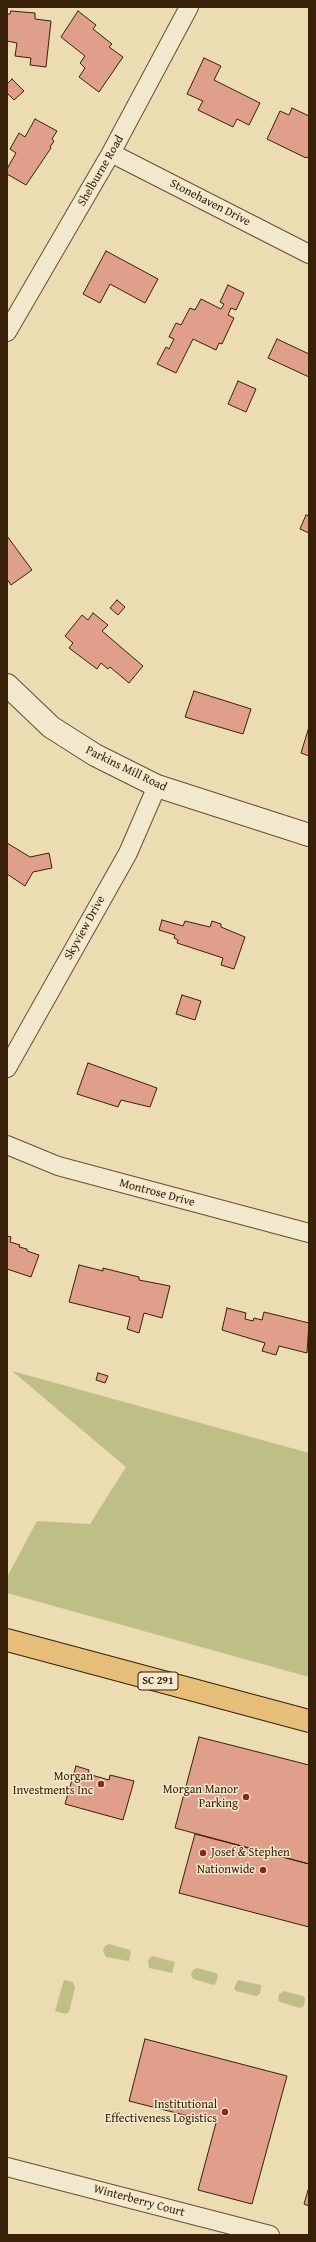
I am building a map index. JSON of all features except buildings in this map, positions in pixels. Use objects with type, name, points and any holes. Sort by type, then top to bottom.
[{"type":"main road","name":"SC 291","points":[[7,1640],[309,1721]]},
{"type":"street","name":"Shelburne Road","points":[[7,332],[111,153],[189,7]]},
{"type":"street","name":"Stonehaven Drive","points":[[111,153],[309,254]]},
{"type":"street","name":"Parkins Mill Road","points":[[7,685],[51,727],[94,755],[157,786],[309,835]]},
{"type":"street","name":"Skyview Drive","points":[[7,1068],[128,853],[157,786]]},
{"type":"street","name":"Montrose Drive","points":[[7,1145],[58,1166],[309,1233]]},
{"type":"street","name":"Winterberry Court","points":[[7,2167],[270,2235]]},
{"type":"green space","points":[[12,1371],[309,1453],[309,1677],[7,1593],[7,1577],[37,1521],[90,1524],[126,1467]]},
{"type":"green space","points":[[109,1944],[130,1950],[131,1953],[129,1961],[106,1957],[103,1951],[105,1946]]},
{"type":"green space","points":[[152,1956],[175,1962],[172,1973],[149,1968],[148,1960]]},
{"type":"green space","points":[[197,1968],[216,1973],[218,1976],[216,1983],[214,1985],[193,1979],[191,1975],[193,1970]]},
{"type":"green space","points":[[64,1980],[73,1982],[75,1988],[69,2012],[66,2014],[55,2011]]},
{"type":"green space","points":[[238,1980],[261,1985],[260,1994],[256,1996],[236,1991],[234,1988]]},
{"type":"green space","points":[[284,1991],[303,1996],[305,1999],[304,2006],[300,2008],[280,2002],[278,2000],[279,1994]]},
{"type":"place","name":"Morgan Investments Inc","points":[[101,1784]]},
{"type":"place","name":"Morgan Manor Parking","points":[[246,1797]]},
{"type":"place","name":"Josef & Stephen","points":[[203,1853]]},
{"type":"place","name":"Nationwide","points":[[263,1870]]},
{"type":"place","name":"Institutional Effectiveness Logistics","points":[[225,2112]]}]
